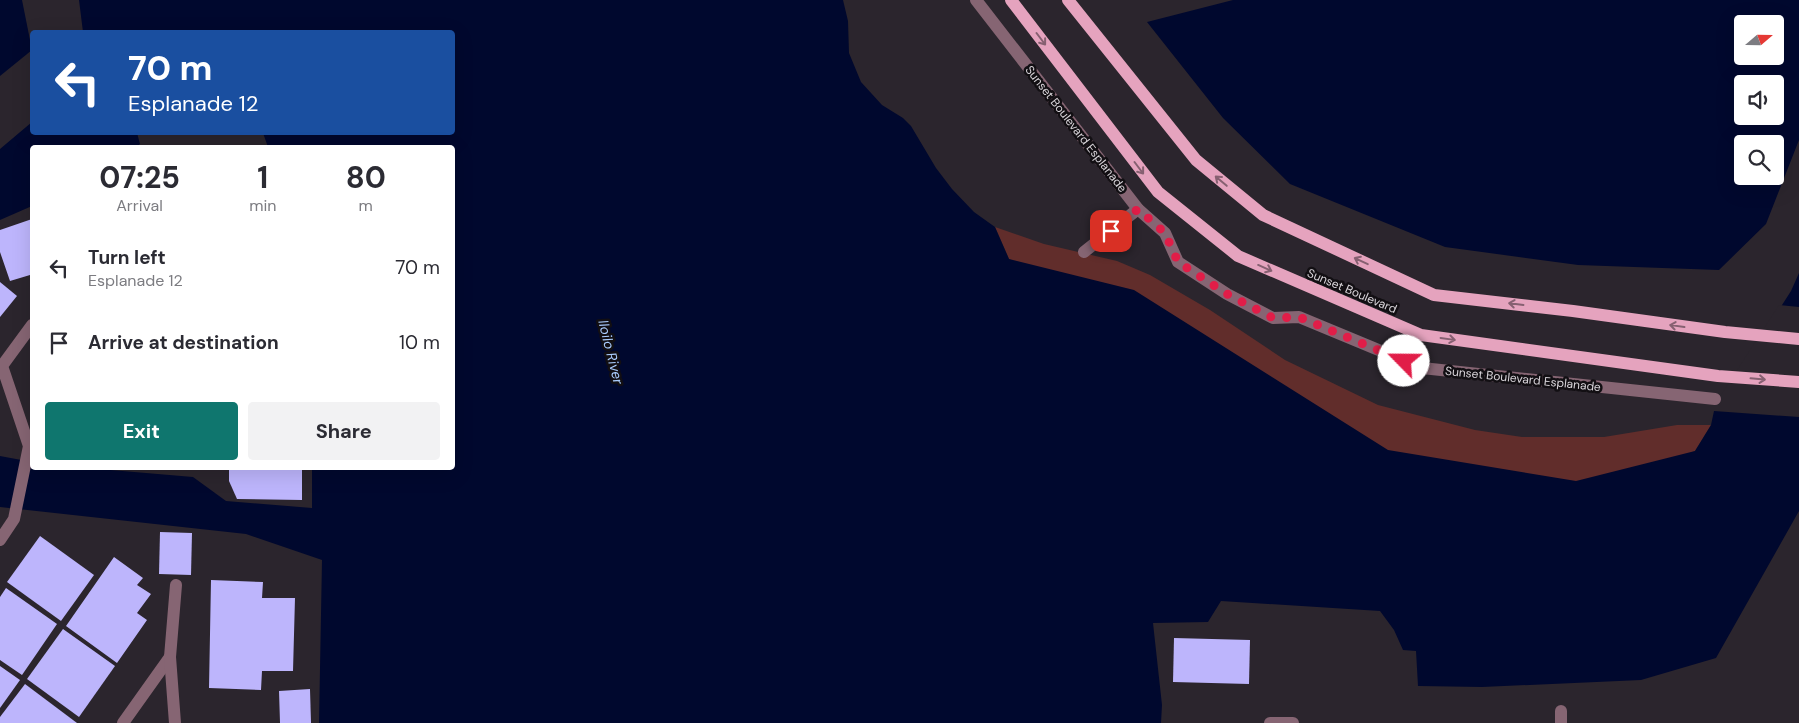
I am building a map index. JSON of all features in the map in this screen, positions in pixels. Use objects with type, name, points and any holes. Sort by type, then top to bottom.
[{"type":"main road","name":"Sunset Boulevard","points":[[1011,0],[1158,192],[1238,256],[1421,336],[1718,376],[1799,382]]},
{"type":"main road","points":[[1068,0],[1196,160],[1263,215],[1434,295],[1573,311],[1725,332],[1799,339]]},
{"type":"street","name":"Sunset Boulevard Esplanade","points":[[976,0],[1138,209],[1165,233],[1178,262],[1227,294],[1273,318],[1299,317],[1422,368],[1715,399]]},
{"type":"street","points":[[1084,252],[1138,209]]},
{"type":"street","points":[[0,540],[14,519],[28,446],[2,366],[30,328]]},
{"type":"street","points":[[176,585],[170,657],[176,723]]},
{"type":"street","points":[[123,723],[170,657]]},
{"type":"street","points":[[1270,723],[1293,723]]},
{"type":"shaded area","points":[[995,227],[1044,244],[1117,261],[1150,275],[1210,310],[1285,360],[1378,405],[1475,430],[1522,437],[1604,437],[1677,425],[1711,425],[1695,451],[1590,499],[1389,459],[1009,259]]},
{"type":"water","points":[[0,0],[22,0],[30,40],[30,52],[0,76]]},
{"type":"water","name":"Iloilo River","points":[[79,0],[843,0],[848,21],[849,53],[861,82],[882,105],[903,118],[911,126],[936,168],[952,189],[974,212],[995,227],[1009,259],[1134,290],[1388,450],[1576,481],[1695,451],[1711,425],[1714,411],[1791,291],[1799,273],[1799,511],[1716,658],[1641,680],[1482,687],[1418,686],[1416,651],[1403,650],[1394,630],[1380,611],[1221,601],[1208,622],[1153,623],[1162,705],[1161,723],[319,723],[322,560],[246,534],[0,507],[0,456],[30,462],[30,470],[111,470],[193,477],[226,501],[312,508],[312,470],[455,470],[455,145],[267,145],[264,135],[455,135],[455,30],[83,30]]},
{"type":"water","points":[[1233,0],[1799,0],[1799,140],[1784,178],[1784,135],[1734,135],[1734,185],[1781,185],[1766,224],[1719,270],[1578,265],[1445,247],[1290,184],[1223,118],[1147,22]]},
{"type":"water","points":[[30,124],[30,135],[138,135],[140,144],[30,145],[30,207],[0,220],[0,149]]},
{"type":"pier","points":[[1779,305],[1799,307],[1799,417],[1714,411],[1714,406]]},
{"type":"building","points":[[30,220],[30,275],[10,281],[0,252],[0,230]]},
{"type":"building","points":[[0,282],[17,296],[0,317]]},
{"type":"building","points":[[229,470],[302,470],[302,500],[237,499],[229,481]]},
{"type":"building","points":[[160,532],[192,533],[191,575],[159,574]]},
{"type":"building","points":[[40,536],[94,575],[61,621],[7,582]]},
{"type":"building","points":[[114,557],[143,578],[137,585],[151,594],[137,613],[147,620],[117,663],[66,626]]},
{"type":"building","points":[[211,580],[263,582],[262,598],[295,598],[293,671],[262,671],[261,690],[209,688]]},
{"type":"building","points":[[6,588],[57,624],[22,675],[0,660],[0,597]]},
{"type":"building","points":[[63,629],[115,666],[79,717],[27,679]]},
{"type":"building","points":[[1174,638],[1250,640],[1249,684],[1173,682]]},
{"type":"building","points":[[0,666],[20,680],[0,708]]},
{"type":"building","points":[[25,684],[77,723],[0,723],[0,717]]},
{"type":"building","points":[[310,689],[311,723],[280,723],[279,691]]},
{"type":"route","points":[[1111,231],[1138,209],[1165,233],[1178,262],[1227,294],[1273,318],[1299,317],[1404,361]]}]
